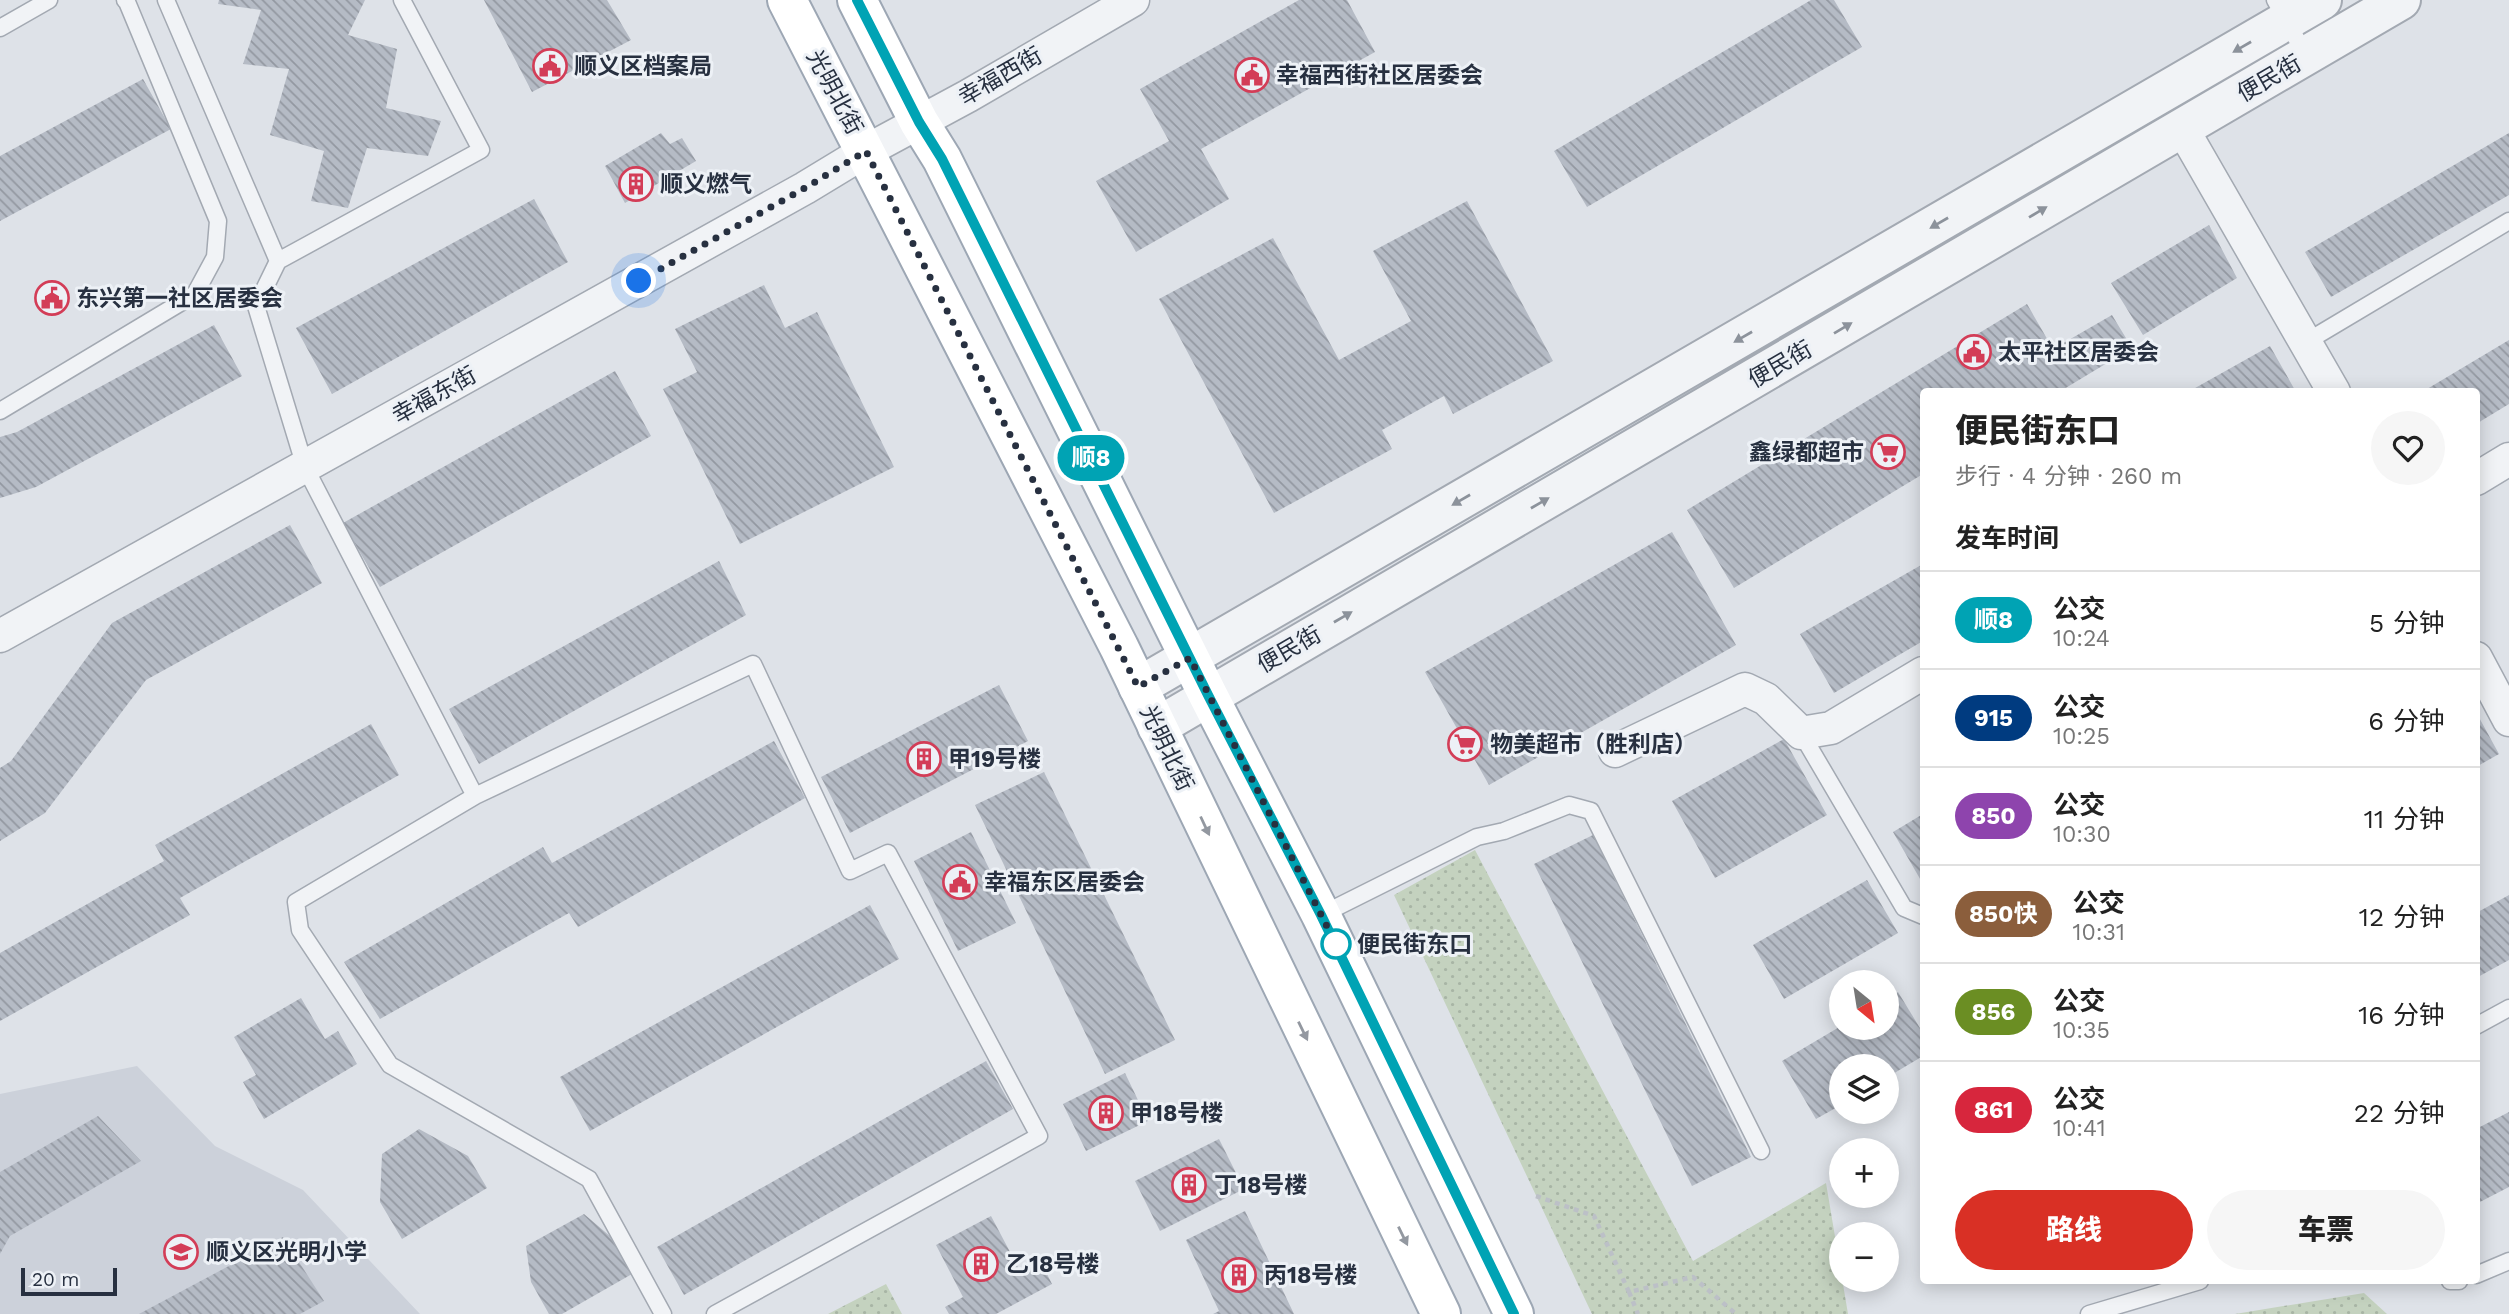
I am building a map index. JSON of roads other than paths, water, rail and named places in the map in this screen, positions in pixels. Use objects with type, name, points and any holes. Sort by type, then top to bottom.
[{"type":"main road","name":"光明北街","points":[[787,0],[1138,687],[1441,1314]]},
{"type":"main road","points":[[857,0],[919,122],[942,159],[1208,695],[1321,915],[1514,1314]]},
{"type":"street","name":"幸福西街","points":[[866,151],[1133,0]]},
{"type":"street","name":"便民街","points":[[1138,687],[2281,11],[2322,0]]},
{"type":"street","name":"便民街","points":[[1157,727],[2401,0]]},
{"type":"street","points":[[2182,128],[2332,388]]},
{"type":"street","name":"幸福东街","points":[[0,636],[805,188],[866,151]]},
{"type":"street","points":[[2480,477],[2509,459]]},
{"type":"street","points":[[2480,671],[2509,720]]},
{"type":"street","points":[[1615,751],[1745,689],[1766,699],[1801,733],[1831,728],[1920,675]]},
{"type":"lane","points":[[0,28],[49,0]]},
{"type":"lane","points":[[0,411],[195,294],[215,257],[218,221],[125,0]]},
{"type":"lane","points":[[166,0],[278,261]]},
{"type":"lane","points":[[402,0],[481,150],[278,261],[256,306],[305,467],[475,796]]},
{"type":"lane","points":[[2281,11],[2306,56]]},
{"type":"lane","points":[[2306,342],[2509,221]]},
{"type":"lane","points":[[663,1314],[589,1179],[390,1065],[299,930],[296,902],[475,796],[753,664],[850,872],[888,853],[1040,1136],[715,1314]]},
{"type":"lane","points":[[1801,733],[1904,908],[1920,915]]},
{"type":"lane","points":[[1321,915],[1477,837],[1504,831],[1569,805],[1591,811],[1761,1151]]},
{"type":"lane","points":[[2480,1024],[2509,1008]]},
{"type":"lane","points":[[2480,1273],[2509,1261]]},
{"type":"lane","points":[[2090,1314],[2190,1284]]},
{"type":"place","name":"顺义区档案局","points":[[550,66]]},
{"type":"place","name":"幸福西街社区居委会","points":[[1252,75]]},
{"type":"place","name":"顺义燃气","points":[[636,184]]},
{"type":"place","name":"东兴第一社区居委会","points":[[52,298]]},
{"type":"place","name":"太平社区居委会","points":[[1974,352]]},
{"type":"place","name":"鑫绿都超市","points":[[1888,452]]},
{"type":"place","name":"物美超市（胜利店）","points":[[1465,744]]},
{"type":"place","name":"甲19号楼","points":[[924,759]]},
{"type":"place","name":"幸福东区居委会","points":[[960,882]]},
{"type":"place","name":"便民街东口","points":[[1336,944]]},
{"type":"place","name":"甲18号楼","points":[[1106,1113]]},
{"type":"place","name":"丁18号楼","points":[[1189,1185]]},
{"type":"place","name":"顺义区光明小学","points":[[181,1252]]},
{"type":"place","name":"乙18号楼","points":[[981,1264]]},
{"type":"place","name":"丙18号楼","points":[[1239,1275]]}]
